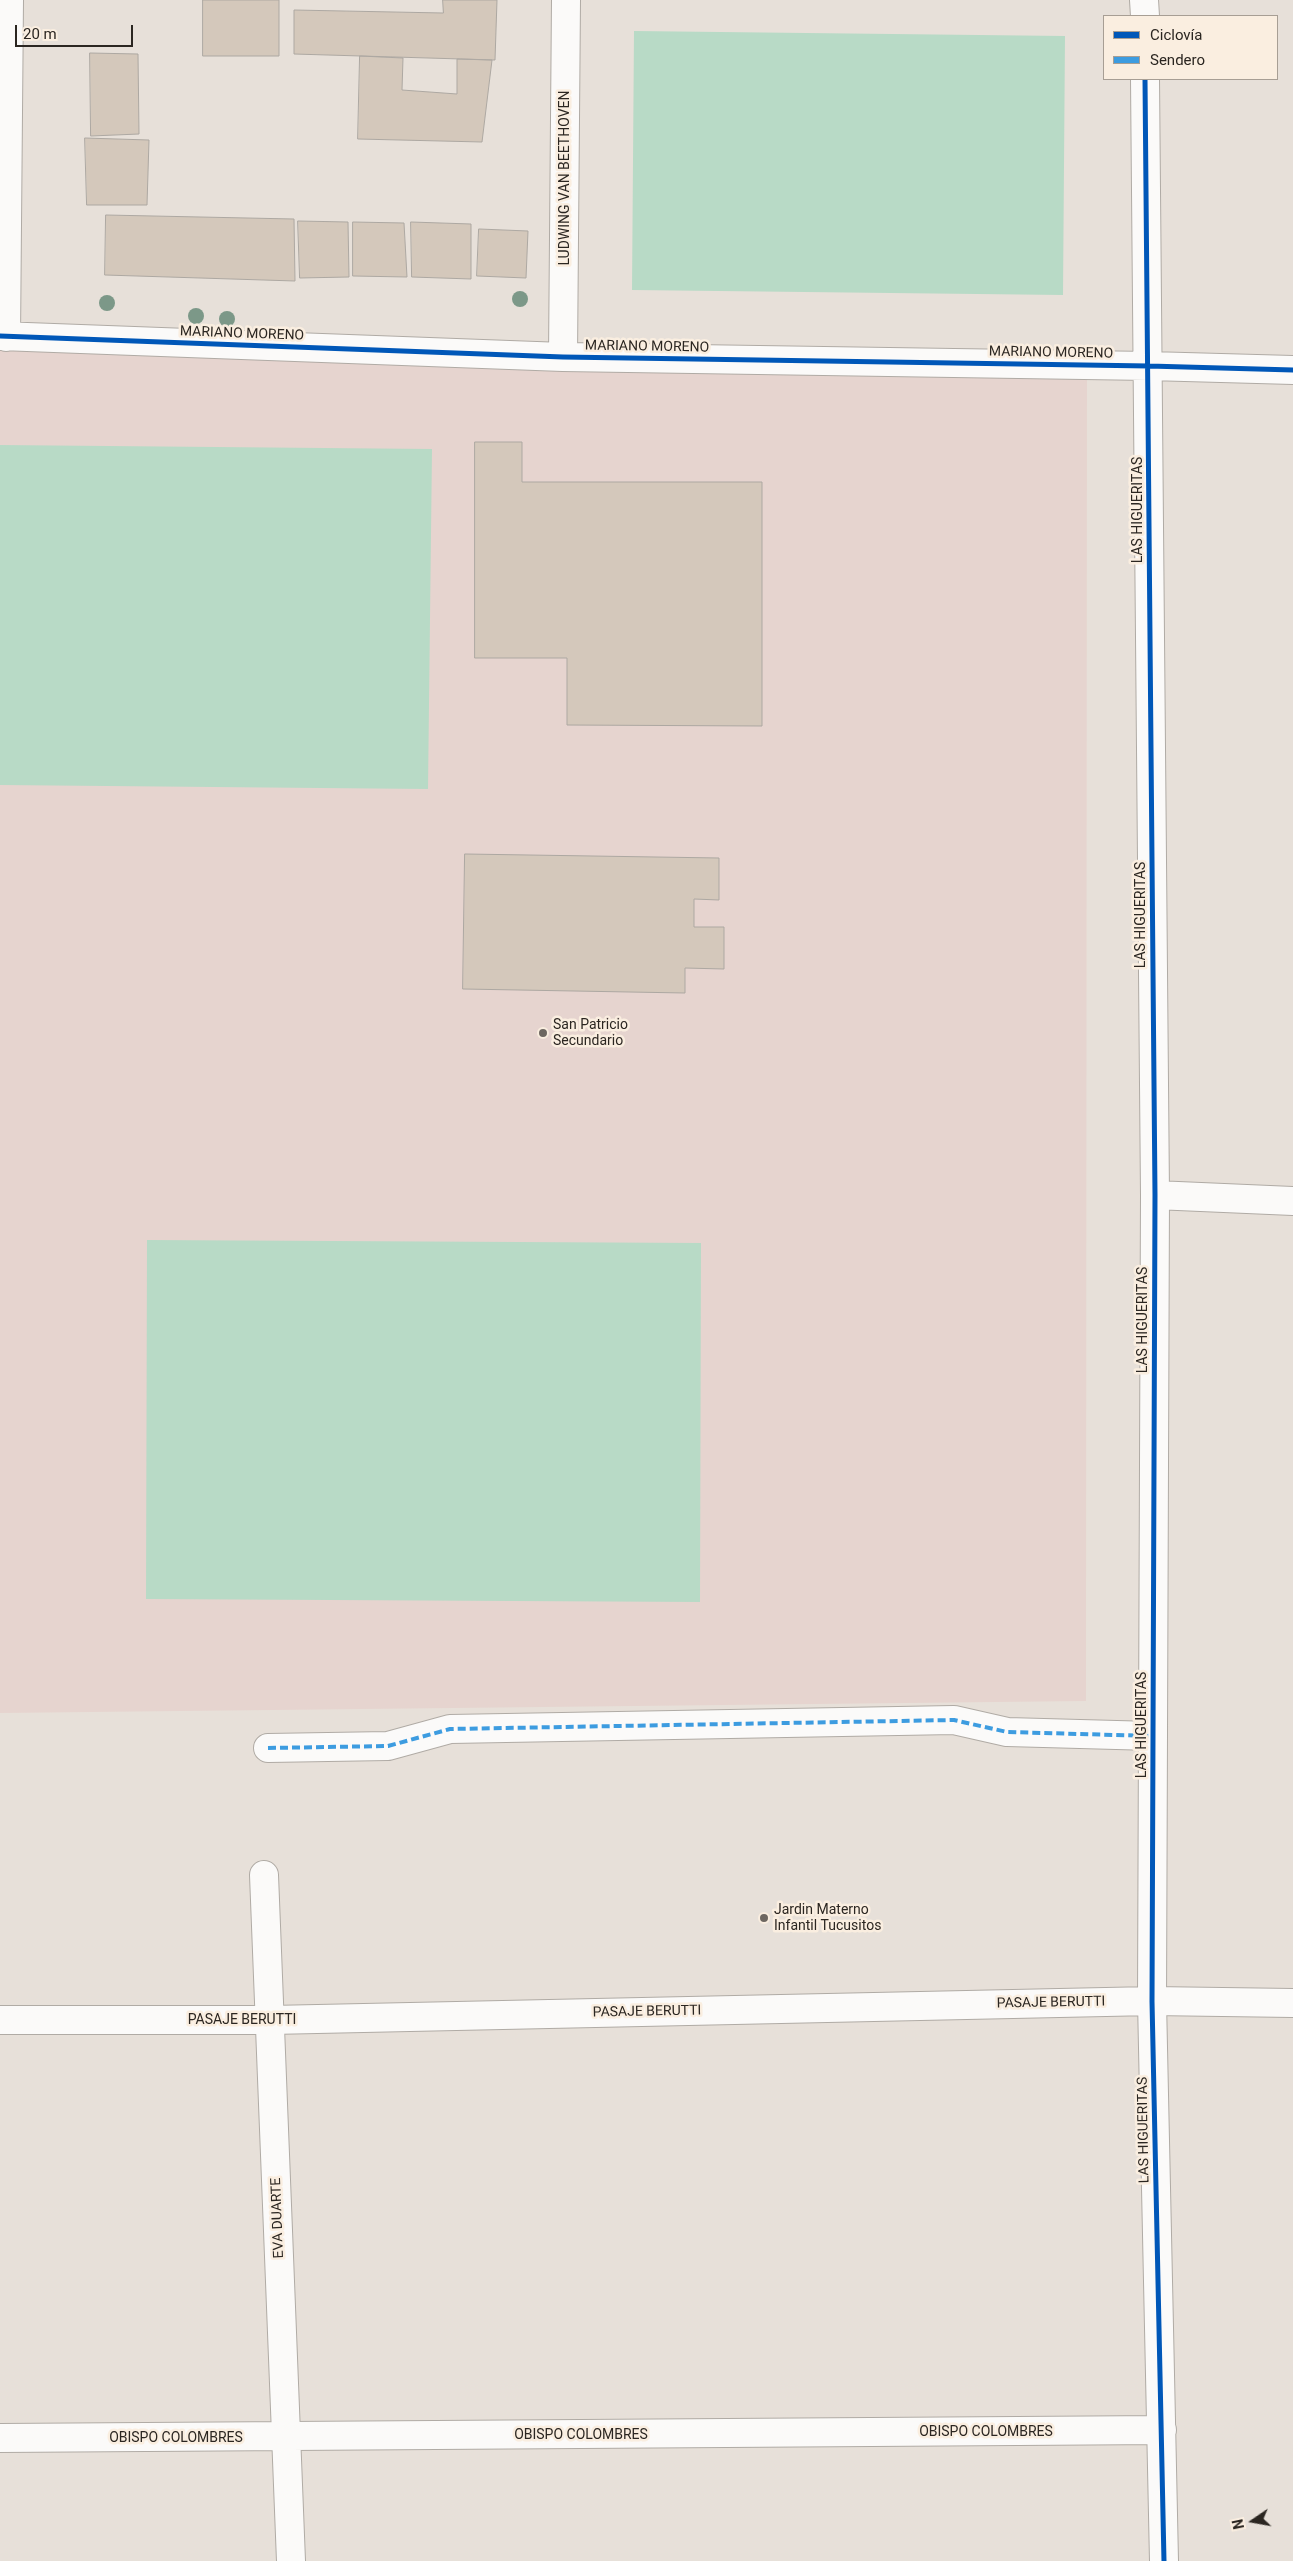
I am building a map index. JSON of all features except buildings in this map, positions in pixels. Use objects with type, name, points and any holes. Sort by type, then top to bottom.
[{"type":"street","points":[[3,336],[9,0]]},
{"type":"street","name":"LUDWING VAN BEETHOVEN","points":[[563,357],[566,0]]},
{"type":"street","points":[[1144,0],[1145,15]]},
{"type":"street","name":"LAS HIGUERITAS","points":[[1145,80],[1149,366],[1154,1195],[1152,2001],[1164,2561]]},
{"type":"street","name":"MARIANO MORENO","points":[[3,336],[563,357],[1293,370]]},
{"type":"street","points":[[1154,1195],[1293,1201]]},
{"type":"street","points":[[268,1748],[388,1746],[450,1729],[954,1720],[1007,1732],[1153,1736]]},
{"type":"street","name":"EVA DUARTE","points":[[264,1875],[291,2561]]},
{"type":"street","name":"PASAJE BERUTTI","points":[[0,2020],[271,2020],[1152,2001],[1293,2004]]},
{"type":"street","name":"OBISPO COLOMBRES","points":[[0,2438],[1162,2430]]},
{"type":"shaded area","name":"San Patricio Secundario","points":[[0,338],[1087,365],[1086,1701],[0,1713]]},
{"type":"green space","points":[[634,31],[1065,36],[1063,295],[632,290]]},
{"type":"green space","points":[[0,445],[432,449],[428,789],[0,785]]},
{"type":"green space","points":[[147,1240],[701,1243],[700,1602],[146,1599]]},
{"type":"marked path","points":[[268,1748],[388,1746],[450,1729],[954,1720],[1007,1732],[1153,1736]]},
{"type":"cycle path","points":[[1145,80],[1155,1195],[1152,2001],[1164,2561]]},
{"type":"cycle path","points":[[0,336],[563,357],[1293,370]]},
{"type":"place","name":"San Patricio Secundario","points":[[543,1033]]},
{"type":"place","name":"Jardin Materno Infantil Tucusitos","points":[[764,1918]]}]
